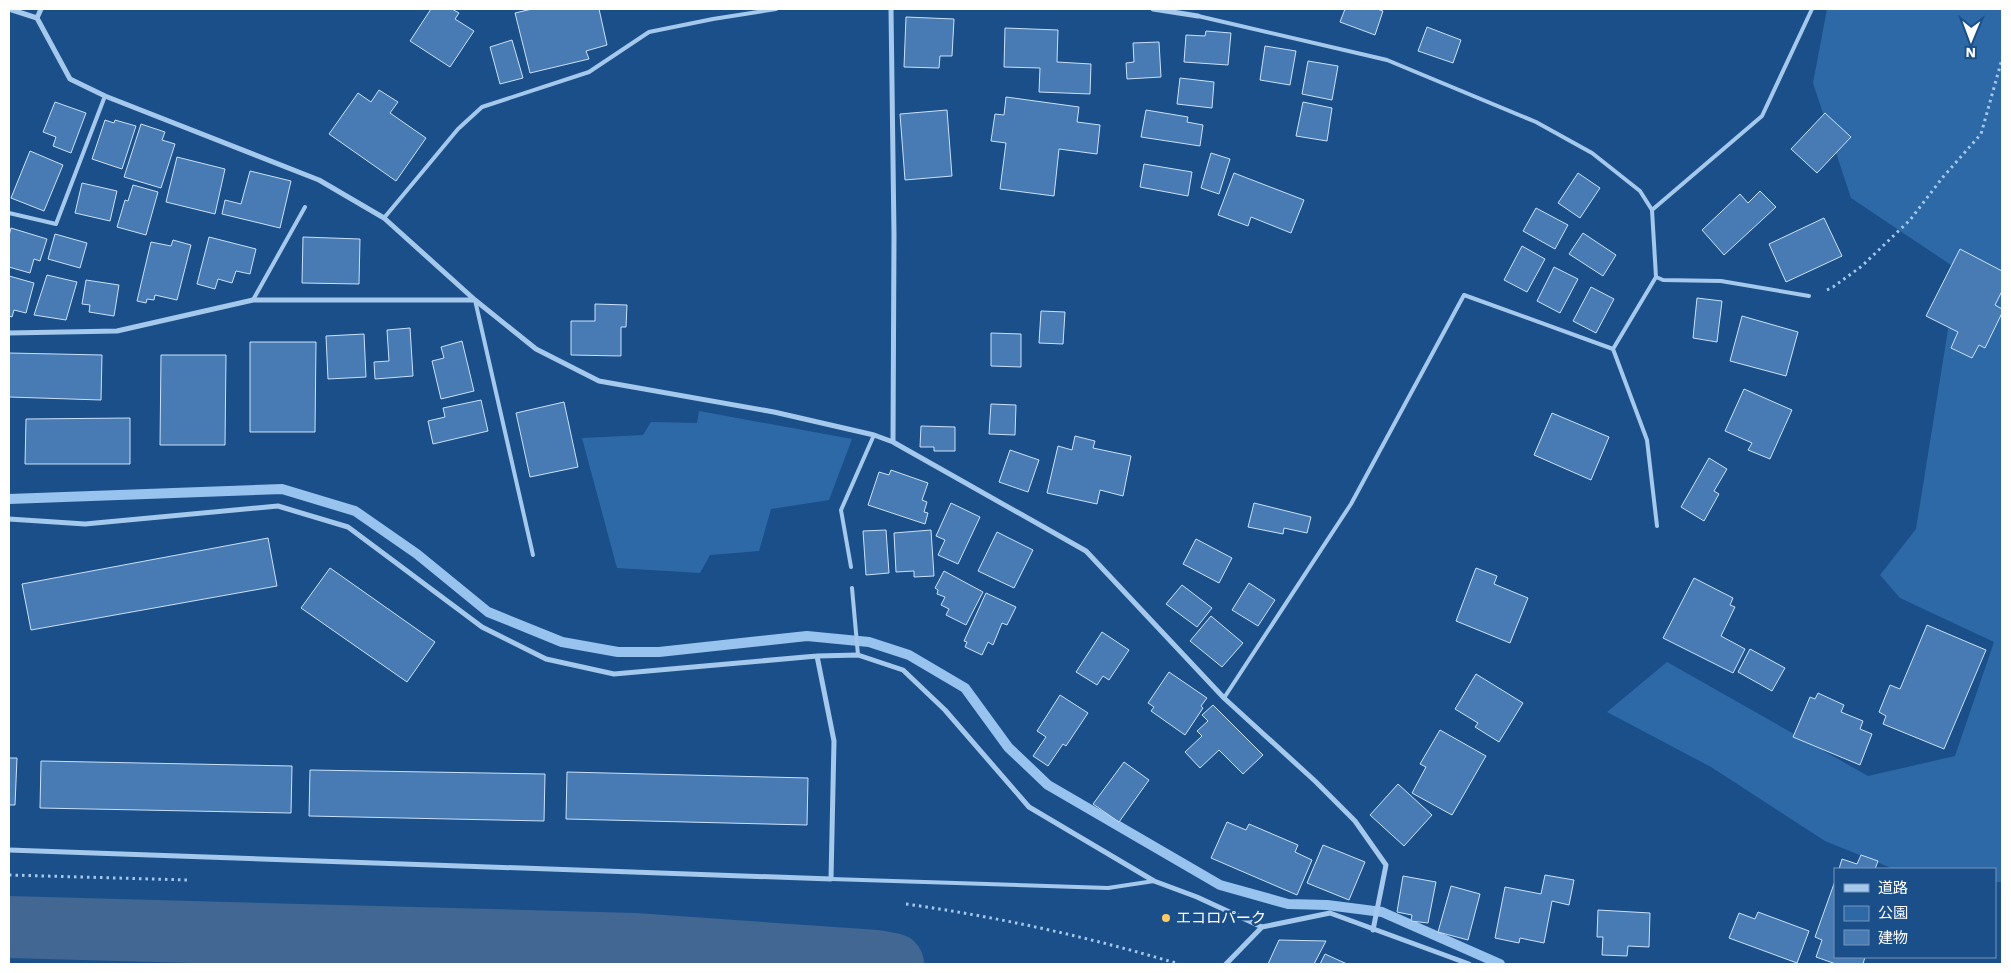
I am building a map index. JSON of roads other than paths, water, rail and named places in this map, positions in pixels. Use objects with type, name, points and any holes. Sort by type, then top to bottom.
[{"type":"street","points":[[9,9],[37,18],[70,79],[104,96],[319,180],[384,218],[475,300],[536,349],[599,382],[774,412],[874,434],[893,442],[1086,551],[1224,698],[1315,781],[1355,821],[1386,865],[1373,930]]},
{"type":"street","points":[[37,18],[42,9]]},
{"type":"street","points":[[890,9],[894,235],[893,442]]},
{"type":"street","points":[[1153,9],[1198,16]]},
{"type":"street","points":[[9,333],[117,331],[253,300],[475,300]]},
{"type":"street","points":[[9,519],[85,524],[278,506],[348,527],[482,627],[546,659],[614,674],[858,654],[903,670],[945,710],[1029,807],[1154,881],[1197,897],[1262,927]]},
{"type":"street","points":[[9,850],[831,879],[834,741],[817,656]]},
{"type":"street","points":[[1226,964],[1262,927],[1330,913],[1469,964]]},
{"type":"lane","points":[[384,218],[458,128],[482,107],[589,72],[649,32],[712,19],[776,9]]},
{"type":"lane","points":[[1652,210],[1762,116],[1812,9]]},
{"type":"lane","points":[[1198,16],[1387,60],[1527,119],[1592,153],[1640,191],[1652,210],[1656,277],[1613,349]]},
{"type":"lane","points":[[9,212],[56,224],[104,96]]},
{"type":"lane","points":[[253,300],[305,207]]},
{"type":"lane","points":[[1656,277],[1663,280],[1721,281],[1809,296]]},
{"type":"lane","points":[[1224,698],[1351,504],[1464,296],[1613,349],[1648,440],[1657,526]]},
{"type":"lane","points":[[475,300],[533,555]]},
{"type":"lane","points":[[851,567],[841,510],[874,434]]},
{"type":"lane","points":[[852,588],[858,654]]},
{"type":"lane","points":[[831,879],[1108,888],[1154,881]]},
{"type":"waterway","points":[[9,499],[282,489],[355,511],[417,554],[488,612],[562,642],[618,652],[659,652],[807,636],[869,642],[909,655],[965,688],[1008,747],[1048,785],[1220,885],[1288,904],[1327,905],[1382,912],[1500,964]]},
{"type":"waterway","points":[[9,927],[634,944],[876,961],[893,964]]},
{"type":"place","name":"エコロパーク","points":[[1166,918]]}]
